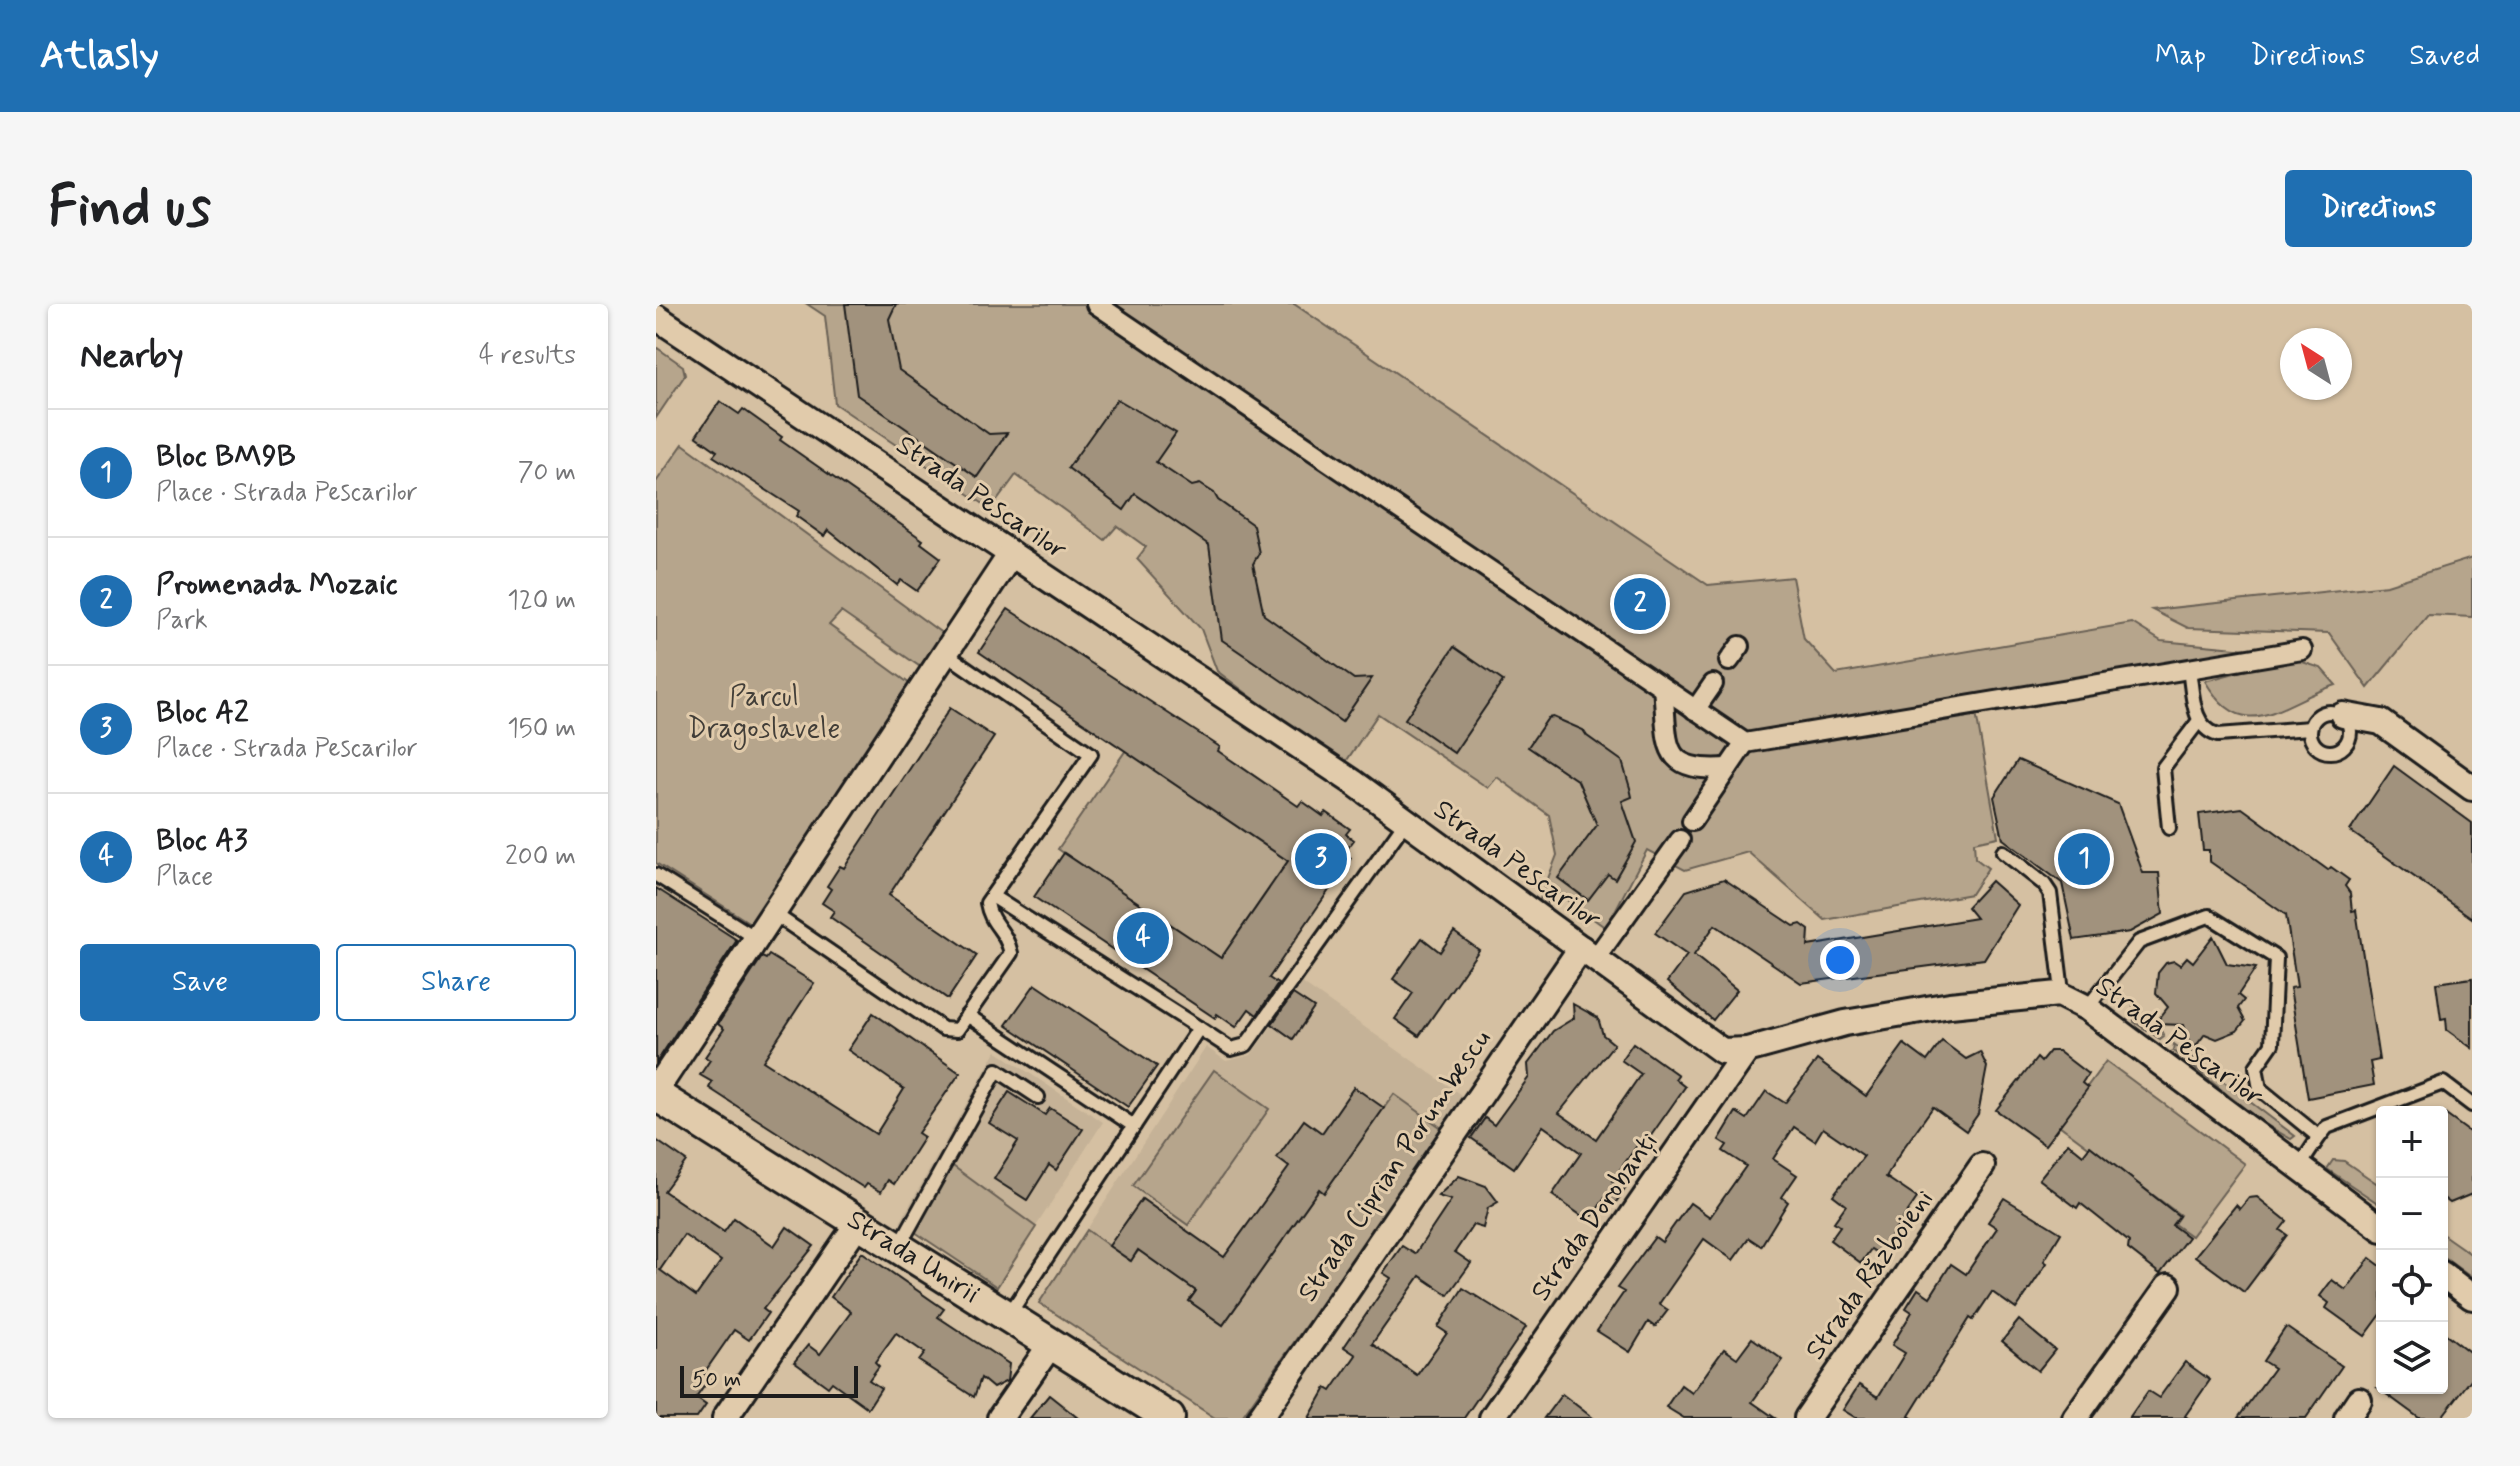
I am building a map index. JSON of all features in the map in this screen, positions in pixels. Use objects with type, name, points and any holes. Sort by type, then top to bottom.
[{"type":"street","points":[[1096,304],[1745,743],[2302,650]]},
{"type":"street","name":"Strada Pescarilor","points":[[656,317],[1406,821],[1722,1051],[1747,1050],[1845,1023],[1950,1005],[2059,994],[2087,1008],[2376,1225]]},
{"type":"street","points":[[656,1082],[664,1078],[1011,554]]},
{"type":"street","points":[[1729,661],[1740,646]]},
{"type":"street","points":[[1695,710],[1713,684]]},
{"type":"street","points":[[1663,688],[1666,736],[1675,757],[1699,770],[1728,768]]},
{"type":"street","points":[[2343,715],[2381,722],[2471,785]]},
{"type":"street","points":[[1692,821],[1745,743]]},
{"type":"street","points":[[1588,954],[1680,840]]},
{"type":"street","name":"Strada Ciprian Porumbescu","points":[[1260,1418],[1588,954]]},
{"type":"street","name":"Strada Dorobanți","points":[[1492,1418],[1747,1050]]},
{"type":"street","name":"Strada Unirii","points":[[656,1095],[1169,1418]]},
{"type":"street","name":"Strada Războieni","points":[[1807,1418],[1982,1166]]},
{"type":"street","points":[[725,1418],[858,1223]]},
{"type":"street","points":[[2448,1279],[2472,1297]]},
{"type":"street","points":[[2075,1418],[2168,1287]]},
{"type":"street","points":[[1000,1418],[1051,1344]]},
{"type":"lane","points":[[773,913],[943,1029],[957,1030],[1011,953],[1006,933],[990,918],[987,903],[1091,754],[945,653]]},
{"type":"lane","points":[[2189,669],[2198,722],[2208,732],[2218,735],[2310,728]]},
{"type":"lane","points":[[2328,711],[2343,715],[2349,723],[2351,736],[2339,751],[2327,753],[2312,742],[2310,728],[2319,715],[2328,711]]},
{"type":"lane","points":[[2169,828],[2163,768],[2198,722]]},
{"type":"lane","points":[[992,896],[1231,1049],[1246,1045],[1406,821]]},
{"type":"lane","points":[[2003,852],[2044,884],[2050,893],[2061,983],[2059,994]]},
{"type":"lane","points":[[656,875],[756,938]]},
{"type":"lane","points":[[2087,1008],[2139,942],[2209,916],[2276,958],[2272,1044],[2256,1067],[2260,1089],[2319,1137]]},
{"type":"lane","points":[[967,1015],[1134,1126]]},
{"type":"lane","points":[[1008,1316],[1199,1028]]},
{"type":"lane","points":[[898,1248],[997,1070],[1038,1097]]},
{"type":"lane","points":[[2299,1167],[2327,1127],[2443,1083],[2472,1105]]},
{"type":"shaded area","points":[[1302,983],[1464,1097],[1241,1418],[1215,1418],[1039,1303],[1206,1047],[1226,1061],[1251,1055]]},
{"type":"shaded area","points":[[996,1051],[1103,1122],[997,1287],[900,1222]]},
{"type":"green space","points":[[807,304],[1294,304],[1708,585],[1792,577],[1804,639],[1836,674],[2132,623],[2161,641],[2247,649],[1973,696],[1998,837],[1974,842],[1975,858],[1988,868],[1971,894],[1825,920],[1748,852],[1685,870],[1647,850],[1606,928],[1556,892],[1545,906],[1539,902],[1557,855],[1549,815],[1497,777],[1488,788],[1378,714],[1343,766],[1217,671],[1201,629],[1137,559],[1146,547],[1117,526],[1105,540],[1016,475],[991,509],[835,404],[825,316]]},
{"type":"green space","points":[[656,347],[683,366],[685,375],[656,418]]},
{"type":"green space","name":"Parcul Dragoslavele","points":[[683,444],[943,634],[922,668],[841,612],[829,625],[910,684],[753,925],[656,863],[656,482]]},
{"type":"green space","points":[[2472,558],[2472,617],[2428,615],[2368,688],[2329,633],[2188,628],[2152,610],[2387,585]]},
{"type":"green space","points":[[2290,658],[2321,668],[2336,685],[2264,715],[2249,716],[2234,712],[2220,701],[2205,681]]},
{"type":"green space","points":[[1126,750],[1288,861],[1235,938],[1224,963],[1058,849]]},
{"type":"green space","points":[[2133,1007],[2157,1024],[2164,1036],[2160,1039],[2134,1022]]},
{"type":"green space","points":[[2174,1044],[2295,1136],[2291,1139],[2263,1123],[2173,1051]]},
{"type":"green space","points":[[2106,1061],[2245,1164],[2191,1236],[2174,1224],[2180,1215],[2059,1125]]},
{"type":"green space","points":[[1214,1070],[1269,1109],[1188,1225],[1133,1186]]},
{"type":"green space","points":[[1394,1094],[1443,1129],[1241,1418],[1215,1418],[1039,1303],[1087,1230],[1130,1261],[1139,1250],[1196,1291],[1189,1301],[1223,1325],[1319,1189],[1324,1192]]},
{"type":"green space","points":[[2333,1160],[2344,1161],[2376,1183],[2376,1202],[2327,1169]]},
{"type":"green space","points":[[946,1161],[1036,1227],[997,1287],[909,1228]]},
{"type":"green space","points":[[2448,1238],[2472,1255],[2472,1278],[2448,1260]]},
{"type":"building","points":[[845,304],[896,304],[889,319],[899,370],[989,434],[1007,433],[977,477],[857,395]]},
{"type":"building","points":[[1117,399],[1176,433],[1156,462],[1192,486],[1200,484],[1214,493],[1218,500],[1253,525],[1259,553],[1253,564],[1264,615],[1354,679],[1372,678],[1342,722],[1222,640],[1209,545],[1135,494],[1124,510],[1068,468]]},
{"type":"building","points":[[720,401],[739,414],[743,409],[782,437],[780,440],[923,540],[921,543],[941,558],[917,591],[901,580],[897,585],[828,530],[824,536],[796,516],[799,511],[713,456],[717,451],[696,436]]},
{"type":"building","points":[[1008,609],[1220,747],[1218,751],[1298,806],[1302,801],[1323,816],[1326,812],[1350,829],[1346,834],[1354,840],[1344,853],[1351,858],[1269,978],[1278,984],[1257,1015],[1249,1009],[1236,1027],[1217,1014],[1215,1018],[1034,897],[1064,853],[1221,958],[1288,861],[979,652]]},
{"type":"building","points":[[1454,647],[1503,681],[1454,753],[1405,719]]},
{"type":"building","points":[[950,708],[994,737],[889,895],[977,955],[948,999],[830,917],[834,911],[822,903],[831,889],[827,886],[840,866],[844,868]]},
{"type":"building","points":[[1553,717],[1583,730],[1622,761],[1632,797],[1622,801],[1636,842],[1615,879],[1608,874],[1588,900],[1558,878],[1597,825],[1578,781],[1528,747],[1548,718]]},
{"type":"building","points":[[2018,760],[2118,804],[2143,873],[2159,873],[2163,914],[2130,932],[2074,940],[2062,883],[2003,839],[1994,797]]},
{"type":"building","points":[[2394,766],[2472,823],[2472,918],[2350,831]]},
{"type":"building","points":[[2242,808],[2328,870],[2331,867],[2349,880],[2345,886],[2350,893],[2352,911],[2356,910],[2379,1060],[2370,1062],[2374,1085],[2308,1098],[2290,988],[2297,987],[2286,915],[2209,861],[2209,850],[2203,850],[2199,814]]},
{"type":"building","points":[[1724,879],[1794,926],[1801,924],[1809,930],[1808,946],[1976,918],[1967,907],[1991,881],[2018,905],[1984,959],[1801,983],[1715,925],[1694,955],[1737,990],[1713,1020],[1667,982],[1687,955],[1655,933],[1686,891]]},
{"type":"building","points":[[656,888],[737,940],[656,1063]]},
{"type":"building","points":[[1454,932],[1479,950],[1419,1036],[1395,1019],[1413,993],[1393,979],[1422,938],[1440,952]]},
{"type":"building","points":[[2213,936],[2227,964],[2256,968],[2238,995],[2244,1000],[2238,1008],[2245,1021],[2237,1031],[2217,1039],[2205,1034],[2192,1051],[2184,1025],[2155,1024],[2168,1007],[2156,993],[2158,973],[2166,963],[2174,961],[2180,965],[2187,957],[2193,962]]},
{"type":"building","points":[[769,955],[814,983],[763,1061],[876,1134],[904,1089],[848,1050],[873,1013],[960,1073],[918,1133],[924,1137],[894,1184],[888,1180],[881,1192],[867,1184],[864,1188],[755,1118],[709,1088],[712,1082],[700,1075],[710,1060],[705,1057],[724,1029],[718,1024],[762,957],[766,959]]},
{"type":"building","points":[[2472,978],[2472,1048],[2447,1030],[2446,1018],[2441,1019],[2436,983]]},
{"type":"building","points":[[1035,984],[1157,1066],[1128,1107],[1006,1025]]},
{"type":"building","points":[[1293,994],[1314,1008],[1293,1039],[1272,1024]]},
{"type":"building","points":[[1573,1004],[1598,1018],[1603,1035],[1614,1044],[1559,1113],[1596,1139],[1641,1074],[1621,1060],[1633,1043],[1678,1075],[1675,1079],[1685,1087],[1650,1137],[1646,1133],[1612,1181],[1625,1189],[1614,1205],[1605,1198],[1589,1221],[1552,1195],[1581,1153],[1543,1126],[1514,1168],[1471,1138],[1485,1118],[1494,1125],[1529,1077],[1528,1064],[1553,1031],[1574,1018]]},
{"type":"building","points":[[1942,1041],[1966,1059],[1980,1052],[1987,1067],[1978,1114],[1966,1131],[1933,1107],[1902,1150],[1886,1177],[1917,1198],[1879,1254],[1871,1249],[1861,1263],[1830,1240],[1840,1226],[1834,1222],[1846,1205],[1833,1195],[1864,1156],[1823,1128],[1815,1141],[1794,1127],[1773,1159],[1797,1175],[1782,1197],[1788,1202],[1761,1246],[1749,1238],[1733,1260],[1704,1239],[1659,1304],[1668,1310],[1655,1327],[1648,1322],[1630,1352],[1597,1331],[1624,1292],[1617,1288],[1655,1237],[1662,1242],[1690,1203],[1710,1217],[1746,1166],[1723,1151],[1727,1145],[1719,1140],[1736,1112],[1747,1119],[1766,1091],[1785,1103],[1817,1060],[1866,1096],[1904,1044],[1927,1061]]},
{"type":"building","points":[[2050,1051],[2058,1051],[2088,1074],[2082,1083],[2088,1088],[2045,1145],[1996,1110],[2037,1058],[2041,1062]]},
{"type":"building","points":[[1354,1087],[1384,1108],[1324,1193],[1319,1189],[1223,1325],[1189,1301],[1196,1291],[1138,1250],[1131,1261],[1109,1246],[1142,1199],[1224,1257],[1289,1167],[1277,1158],[1304,1120],[1322,1133]]},
{"type":"building","points":[[1009,1092],[1045,1115],[1050,1108],[1083,1129],[1056,1170],[1049,1165],[1027,1200],[994,1179],[1018,1141],[989,1123]]},
{"type":"building","points":[[2448,1116],[2472,1134],[2472,1194],[2450,1203]]},
{"type":"building","points":[[656,1140],[686,1161],[664,1191],[724,1232],[734,1218],[774,1246],[787,1227],[814,1246],[763,1309],[768,1313],[749,1340],[734,1330],[704,1373],[710,1378],[696,1398],[706,1405],[697,1418],[656,1418]],"holes":[[[684,1235],[721,1261],[696,1296],[660,1270]]]},
{"type":"building","points":[[2068,1143],[2083,1155],[2090,1146],[2179,1216],[2172,1225],[2188,1237],[2160,1274],[2128,1249],[2129,1242],[2080,1203],[2077,1208],[2039,1179]]},
{"type":"building","points":[[1459,1176],[1486,1186],[1498,1202],[1488,1208],[1483,1228],[1473,1225],[1455,1252],[1471,1263],[1448,1295],[1420,1276],[1372,1344],[1417,1375],[1447,1333],[1438,1327],[1463,1288],[1526,1327],[1464,1418],[1309,1418],[1326,1388],[1331,1391],[1356,1355],[1344,1347],[1391,1278],[1383,1273],[1402,1246],[1415,1254],[1451,1200],[1438,1196]]},
{"type":"building","points":[[2257,1197],[2287,1221],[2280,1230],[2287,1235],[2244,1292],[2195,1256],[2236,1205],[2240,1209],[2249,1198]]},
{"type":"building","points":[[2004,1198],[2061,1233],[2044,1261],[2047,1263],[2016,1309],[1992,1292],[1973,1320],[1970,1318],[1909,1416],[1912,1418],[1856,1418],[1843,1410],[1859,1385],[1878,1397],[1905,1353],[1892,1345],[1912,1312],[1906,1308],[1918,1289],[1930,1297],[1951,1264],[1966,1274],[1997,1228],[1988,1222]]},
{"type":"building","points":[[862,1252],[944,1309],[938,1317],[1009,1364],[1007,1381],[993,1388],[981,1378],[974,1397],[919,1361],[925,1353],[896,1333],[875,1362],[879,1366],[869,1380],[881,1388],[868,1408],[832,1382],[828,1387],[794,1362],[808,1345],[820,1354],[851,1312],[831,1297]]},
{"type":"building","points":[[2370,1258],[2376,1262],[2376,1321],[2365,1336],[2326,1308],[2329,1303],[2320,1296],[2332,1280],[2346,1290]]},
{"type":"building","points":[[2019,1320],[2055,1350],[2038,1371],[2002,1341]]},
{"type":"building","points":[[2286,1327],[2342,1366],[2306,1418],[2238,1418],[2274,1368],[2263,1361]]},
{"type":"building","points":[[2448,1336],[2472,1354],[2472,1378],[2441,1418],[2419,1418],[2386,1394],[2448,1394]]},
{"type":"building","points":[[1752,1338],[1783,1360],[1752,1402],[1775,1418],[1684,1418],[1666,1407],[1681,1385],[1692,1393],[1724,1349],[1737,1358]]},
{"type":"building","points":[[2185,1362],[2210,1380],[2185,1416],[2188,1418],[2129,1418],[2148,1391],[2159,1398]]},
{"type":"building","points":[[1562,1394],[1593,1418],[1544,1418]]},
{"type":"building","points":[[1049,1395],[1078,1418],[1030,1418]]},
{"type":"place","name":"Promenada Mozaic","points":[[1640,604]]},
{"type":"place","name":"Bloc A2","points":[[1321,859]]},
{"type":"place","name":"Bloc BM9B","points":[[2084,859]]},
{"type":"place","name":"Bloc A3","points":[[1143,938]]}]
